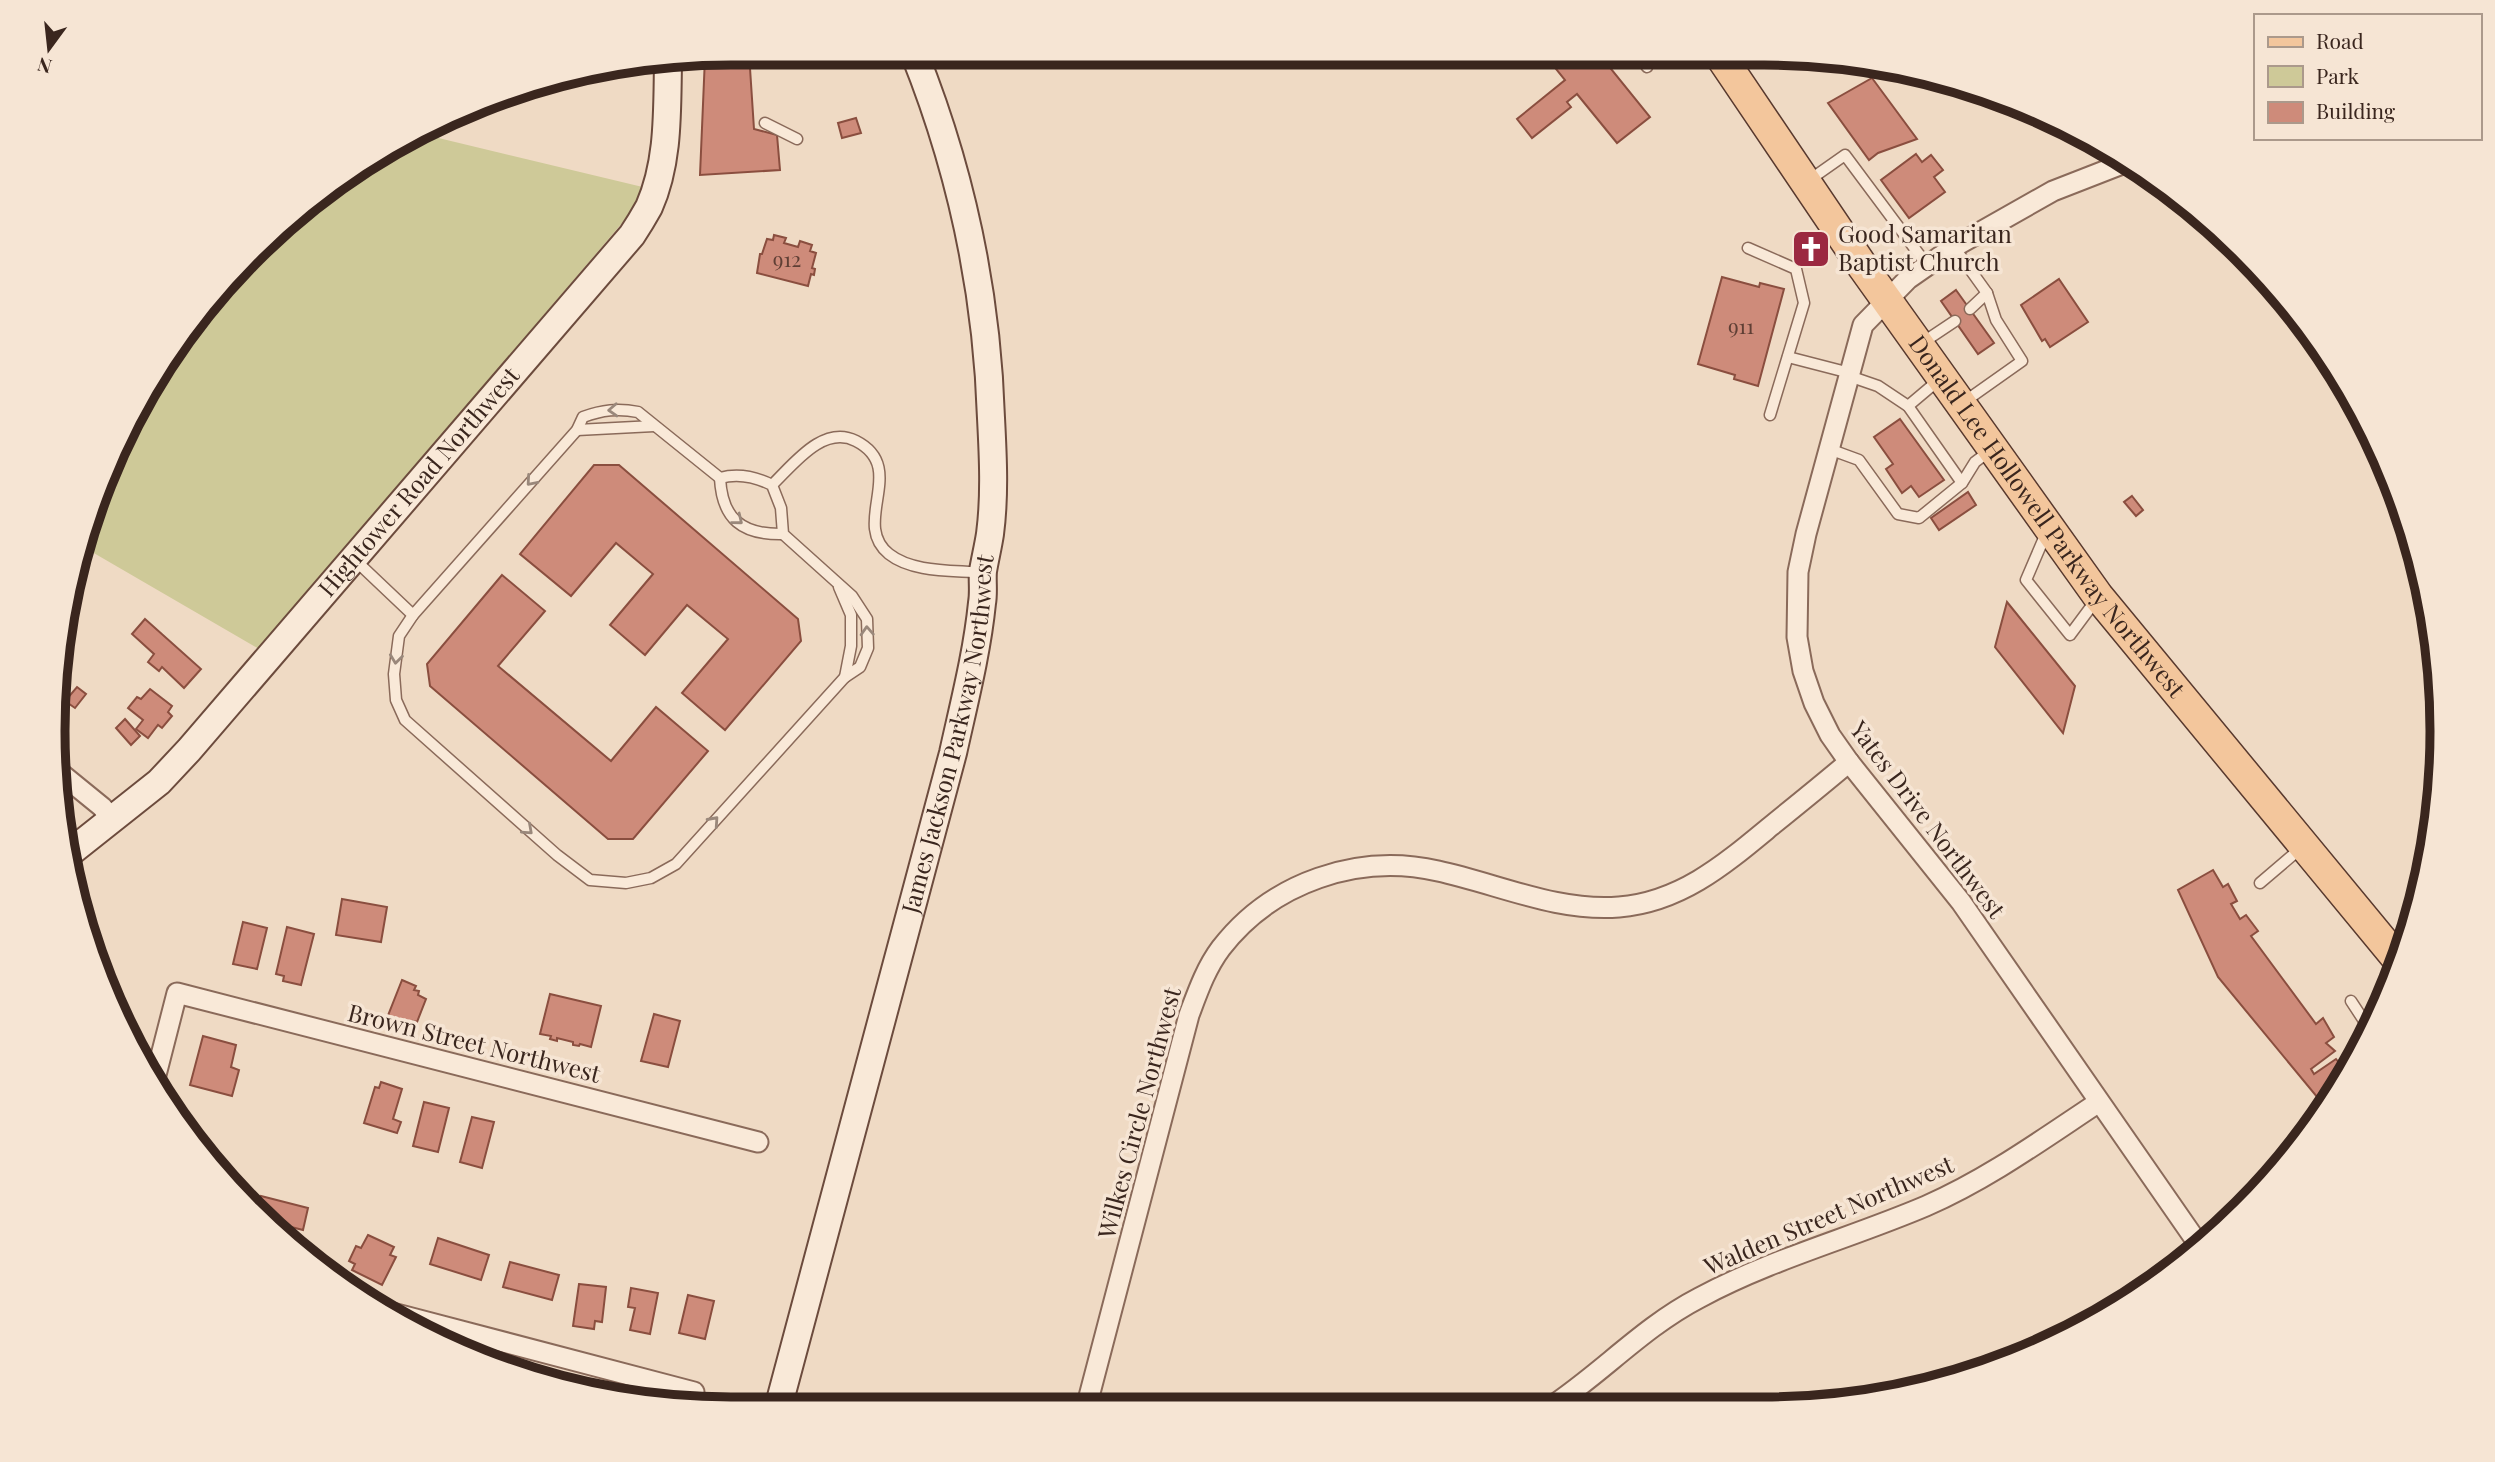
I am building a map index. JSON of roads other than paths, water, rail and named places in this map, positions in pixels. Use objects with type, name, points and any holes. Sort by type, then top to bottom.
[{"type":"main road","name":"James Jackson Parkway Northwest","points":[[781,1397],[953,753],[970,679],[983,602],[983,573],[990,533],[993,457],[984,310],[971,237],[952,162],[918,65]]},
{"type":"main road","name":"Donald Lee Hollowell Parkway Northwest","points":[[1725,65],[1805,183],[2098,597],[2392,953]]},
{"type":"main road","name":"Hightower Road Northwest","points":[[76,848],[159,782],[189,750],[632,235],[649,207],[659,178],[666,124],[668,68]]},
{"type":"street","name":"Yates Drive Northwest","points":[[2117,166],[2053,191],[1954,247],[1887,298],[1863,325],[1798,572],[1797,637],[1803,671],[1814,703],[1830,735],[1961,902],[2195,1239]]},
{"type":"street","name":"Wilkes Circle Northwest","points":[[1089,1397],[1189,1015],[1202,980],[1220,949],[1245,922],[1270,901],[1302,883],[1338,871],[1405,865],[1438,870],[1545,900],[1582,907],[1620,907],[1658,899],[1692,886],[1720,868],[1849,762]]},
{"type":"street","points":[[66,778],[102,807],[113,820]]},
{"type":"street","name":"Brown Street Northwest","points":[[157,1069],[177,993],[758,1142]]},
{"type":"street","name":"Walden Street Northwest","points":[[1564,1397],[1629,1345],[1695,1299],[1764,1266],[1881,1224],[1973,1183],[2099,1102]]},
{"type":"street","points":[[420,1320],[694,1392]]},
{"type":"lane","points":[[765,123],[797,139]]},
{"type":"lane","points":[[1805,183],[1845,155],[1927,265]]},
{"type":"lane","points":[[1748,247],[1796,269],[1804,303],[1770,415]]},
{"type":"lane","points":[[1954,247],[1987,293],[1996,320],[2022,361],[1960,404]]},
{"type":"lane","points":[[1969,309],[1987,293]]},
{"type":"lane","points":[[1919,345],[1955,321]]},
{"type":"lane","points":[[1788,356],[1878,386],[1908,406],[1962,483]]},
{"type":"lane","points":[[1908,406],[1942,378]]},
{"type":"lane","points":[[624,409],[638,412],[654,426],[720,478],[723,503],[736,521],[758,533],[783,534],[852,596],[867,619],[868,648],[860,667],[845,677],[676,864],[651,878],[626,883],[590,880],[557,855],[405,719],[396,700],[394,674],[399,636],[413,615],[576,430],[583,417],[601,411],[624,409]]},
{"type":"lane","points":[[576,430],[654,426]]},
{"type":"lane","points":[[772,485],[816,443],[842,436],[873,453],[880,471],[873,531],[888,554],[910,565],[983,573]]},
{"type":"lane","points":[[1829,449],[1859,460],[1898,514],[1919,518],[1962,483],[1975,462],[1992,448]]},
{"type":"lane","points":[[720,478],[732,475],[759,478],[772,485],[781,508],[783,534]]},
{"type":"lane","points":[[2049,527],[2026,580],[2070,635],[2098,597]]},
{"type":"lane","points":[[354,559],[413,615]]},
{"type":"lane","points":[[839,586],[851,615],[851,646],[845,677]]},
{"type":"lane","points":[[2260,883],[2304,845]]},
{"type":"lane","points":[[2351,1001],[2364,1021]]},
{"type":"place","name":"Good Samaritan Baptist Church","points":[[1811,249]]}]
